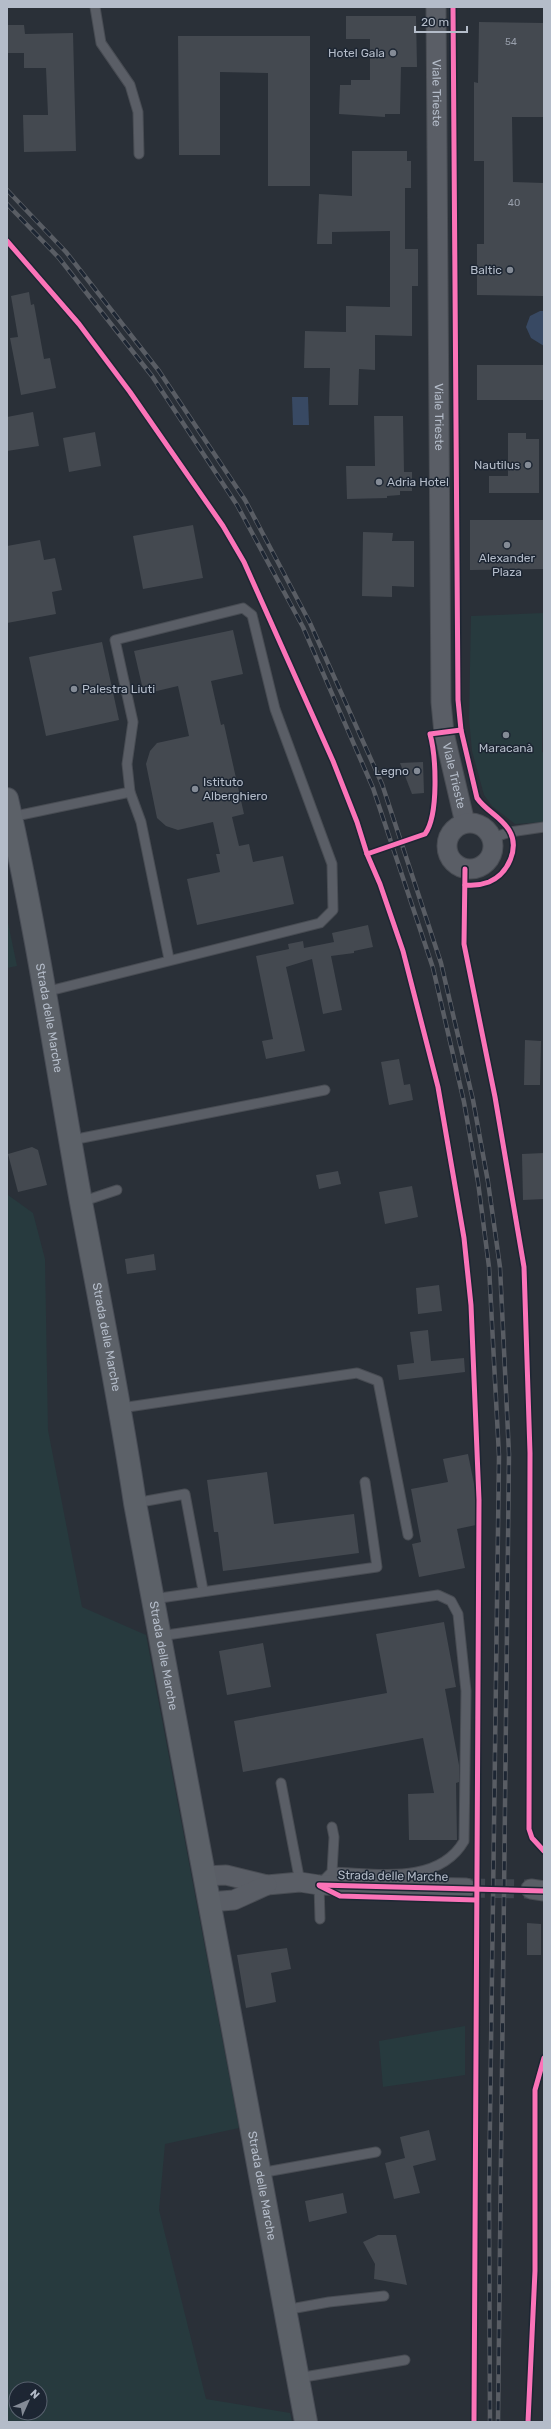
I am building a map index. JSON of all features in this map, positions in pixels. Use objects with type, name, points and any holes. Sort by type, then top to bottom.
[{"type":"main road","name":"Strada delle Marche","points":[[9,808],[72,1140],[81,1202],[121,1408],[135,1504],[306,2422]]},
{"type":"street","name":"Viale Trieste","points":[[436,7],[441,702],[444,733],[465,824]]},
{"type":"street","points":[[465,824],[481,826],[492,838],[492,852],[485,864],[472,870],[458,866],[447,854],[447,842],[451,831],[465,824]]},
{"type":"street","name":"Strada delle Marche","points":[[204,1876],[226,1876],[267,1885],[325,1879],[466,1888]]},
{"type":"street","name":"Strada delle Marche","points":[[209,1902],[234,1900],[267,1885]]},
{"type":"lane","points":[[95,7],[101,43],[130,85],[138,112],[139,154]]},
{"type":"lane","points":[[44,993],[169,959],[320,923],[333,910],[332,864],[275,709],[252,615],[243,608],[115,640],[133,722],[127,764],[130,792],[142,822],[169,959]]},
{"type":"lane","points":[[9,808],[130,792]]},
{"type":"lane","points":[[492,838],[510,832],[544,827]]},
{"type":"lane","points":[[72,1140],[325,1090]]},
{"type":"lane","points":[[81,1202],[117,1190]]},
{"type":"lane","points":[[121,1408],[357,1373],[378,1381],[408,1535]]},
{"type":"lane","points":[[153,1599],[203,1590],[377,1567],[365,1482]]},
{"type":"lane","points":[[135,1504],[185,1494],[203,1590]]},
{"type":"lane","points":[[160,1636],[438,1595],[451,1601],[458,1614],[466,1691],[464,1841],[457,1852],[442,1864],[415,1874],[325,1879]]},
{"type":"lane","points":[[282,1783],[300,1882]]},
{"type":"lane","points":[[320,1919],[325,1879],[334,1837],[332,1827]]},
{"type":"lane","points":[[259,2174],[376,2152]]},
{"type":"lane","points":[[284,2310],[329,2302],[384,2296]]},
{"type":"lane","points":[[298,2378],[404,2360]]},
{"type":"green space","name":"Maracanà","points":[[544,613],[542,752],[544,753],[544,822],[515,824],[492,806],[484,795],[472,751],[469,719],[471,616]]},
{"type":"green space","points":[[7,918],[17,966],[7,968]]},
{"type":"green space","points":[[7,1192],[8,1195],[33,1213],[45,1259],[48,1430],[82,1607],[146,1635],[239,2128],[165,2144],[159,2210],[206,2399],[290,2413],[292,2422],[7,2422]]},
{"type":"green space","points":[[465,2026],[465,2075],[383,2087],[379,2041]]},
{"type":"water","points":[[540,311],[544,311],[544,346],[531,338],[526,327],[530,316]]},
{"type":"water","points":[[292,397],[308,397],[309,425],[293,425]]},
{"type":"building","points":[[346,16],[416,16],[417,67],[401,67],[400,114],[385,114],[385,117],[339,114],[340,85],[351,85],[351,80],[370,80],[370,39],[346,39]]},
{"type":"building","points":[[479,22],[544,23],[544,117],[512,117],[513,182],[544,183],[544,296],[477,295],[477,244],[484,244],[484,161],[474,161],[474,82],[478,83]]},
{"type":"building","points":[[7,25],[24,25],[25,34],[73,33],[76,151],[24,152],[23,115],[48,115],[46,68],[24,68],[24,53],[7,53]]},
{"type":"building","points":[[178,36],[310,36],[310,186],[268,186],[268,73],[220,72],[220,155],[179,155]]},
{"type":"building","points":[[352,151],[407,151],[407,161],[411,161],[411,188],[405,188],[405,249],[418,249],[418,286],[412,286],[412,336],[375,335],[375,370],[359,369],[358,405],[329,405],[330,368],[304,368],[305,331],[346,332],[346,306],[390,307],[390,231],[332,232],[332,244],[317,244],[319,194],[352,196]]},
{"type":"building","points":[[29,292],[31,305],[34,304],[44,359],[50,358],[56,388],[21,395],[10,338],[18,337],[11,296]]},
{"type":"building","points":[[477,365],[544,365],[544,400],[477,400]]},
{"type":"building","points":[[33,412],[39,446],[7,451],[7,417]]},
{"type":"building","points":[[374,416],[403,416],[404,472],[412,472],[412,491],[400,491],[400,495],[387,496],[387,498],[347,499],[346,466],[375,466]]},
{"type":"building","points":[[95,432],[101,466],[69,472],[63,438]]},
{"type":"building","name":"Nautilus","points":[[508,433],[526,433],[526,439],[539,439],[539,493],[489,493],[489,476],[508,476]]},
{"type":"building","name":"Alexander Plaza","points":[[470,520],[544,520],[544,569],[470,570]]},
{"type":"building","points":[[193,525],[203,578],[143,589],[133,536]]},
{"type":"building","points":[[363,532],[393,533],[392,541],[414,541],[414,587],[392,586],[392,597],[362,596]]},
{"type":"building","points":[[40,540],[44,560],[55,558],[62,590],[52,592],[56,614],[7,623],[7,546]]},
{"type":"building","name":"Istituto Alberghiero","points":[[233,630],[243,674],[211,681],[221,725],[224,724],[244,814],[232,817],[239,846],[249,844],[253,862],[283,856],[294,904],[197,925],[187,879],[220,872],[216,854],[220,854],[213,822],[178,830],[166,826],[157,818],[146,764],[150,751],[157,743],[189,736],[178,686],[144,694],[134,651]]},
{"type":"building","name":"Palestra Liuti","points":[[102,642],[119,720],[46,736],[29,657]]},
{"type":"building","points":[[423,762],[424,793],[412,794],[400,763]]},
{"type":"building","points":[[368,925],[373,947],[354,951],[354,953],[331,956],[342,1010],[323,1014],[312,959],[286,967],[305,1051],[266,1059],[262,1041],[273,1039],[256,956],[289,949],[288,944],[303,941],[304,948],[334,942],[332,933]]},
{"type":"building","points":[[525,1040],[541,1041],[540,1085],[524,1085]]},
{"type":"building","points":[[399,1059],[404,1085],[410,1084],[413,1100],[389,1105],[381,1062]]},
{"type":"building","points":[[32,1147],[38,1150],[47,1185],[18,1192],[8,1154]]},
{"type":"building","points":[[544,1153],[544,1199],[523,1200],[522,1154]]},
{"type":"building","points":[[338,1171],[341,1184],[319,1189],[316,1175]]},
{"type":"building","points":[[412,1186],[418,1217],[385,1224],[379,1192]]},
{"type":"building","points":[[154,1254],[156,1270],[127,1274],[125,1259]]},
{"type":"building","points":[[439,1285],[442,1311],[418,1314],[416,1288]]},
{"type":"building","points":[[428,1330],[431,1361],[464,1358],[465,1372],[399,1380],[397,1365],[414,1363],[410,1332]]},
{"type":"building","points":[[468,1454],[476,1494],[476,1525],[457,1529],[465,1568],[419,1577],[412,1544],[421,1542],[411,1489],[448,1482],[443,1459]]},
{"type":"building","points":[[267,1472],[274,1524],[354,1514],[359,1553],[223,1571],[218,1532],[214,1532],[207,1480]]},
{"type":"building","points":[[444,1622],[456,1687],[445,1689],[459,1765],[459,1782],[456,1783],[457,1840],[409,1840],[408,1794],[434,1793],[423,1738],[243,1772],[234,1721],[387,1693],[376,1634]]},
{"type":"building","points":[[263,1643],[271,1687],[227,1695],[219,1651]]},
{"type":"building","points":[[527,1923],[541,1924],[541,1955],[527,1955]]},
{"type":"building","points":[[287,1948],[291,1969],[271,1973],[276,2002],[246,2008],[237,1955]]},
{"type":"building","points":[[429,2130],[436,2160],[413,2166],[420,2193],[394,2199],[385,2163],[405,2158],[400,2137]]},
{"type":"building","points":[[343,2193],[347,2213],[309,2222],[305,2201]]},
{"type":"building","points":[[378,2235],[396,2235],[407,2285],[374,2279],[375,2264],[363,2242]]},
{"type":"tunnel","points":[[466,1888],[531,1889]]},
{"type":"railway","points":[[7,190],[66,252],[159,371],[245,500],[310,623],[382,784],[441,963],[473,1100],[488,1182],[500,1267],[509,1454],[498,2422]]},
{"type":"railway","points":[[7,204],[59,258],[152,376],[237,505],[303,627],[373,788],[433,968],[464,1102],[478,1182],[489,1267],[499,1456],[489,2195],[490,2422]]},
{"type":"cycle path","points":[[453,7],[458,700],[461,730],[477,798],[509,830],[513,845],[513,852],[510,860],[502,873],[489,882],[480,885],[465,885]]},
{"type":"cycle path","points":[[7,241],[79,324],[130,392],[223,526],[244,562],[333,761],[357,822],[367,854],[380,884],[403,951],[438,1087],[464,1238],[471,1305],[479,1500],[474,2422]]},
{"type":"cycle path","points":[[367,854],[425,834],[433,813],[435,785],[434,756],[430,734],[461,730]]},
{"type":"cycle path","points":[[465,869],[464,944],[495,1097],[524,1267],[530,1453],[529,1829],[532,1838],[544,1851]]},
{"type":"cycle path","points":[[319,1885],[544,1891]]},
{"type":"cycle path","points":[[320,1886],[340,1896],[476,1900]]},
{"type":"cycle path","points":[[528,2422],[535,2271],[535,2090],[544,2058]]},
{"type":"place","name":"Hotel Gala","points":[[393,53]]},
{"type":"place","name":"Baltic","points":[[510,270]]},
{"type":"place","name":"Nautilus","points":[[528,465]]},
{"type":"place","name":"Adria Hotel","points":[[379,482]]},
{"type":"place","name":"Alexander Plaza","points":[[507,545]]},
{"type":"place","name":"Palestra Liuti","points":[[74,689]]},
{"type":"place","name":"Maracanà","points":[[506,735]]},
{"type":"place","name":"Legno","points":[[417,771]]},
{"type":"place","name":"Istituto Alberghiero","points":[[195,789]]}]
